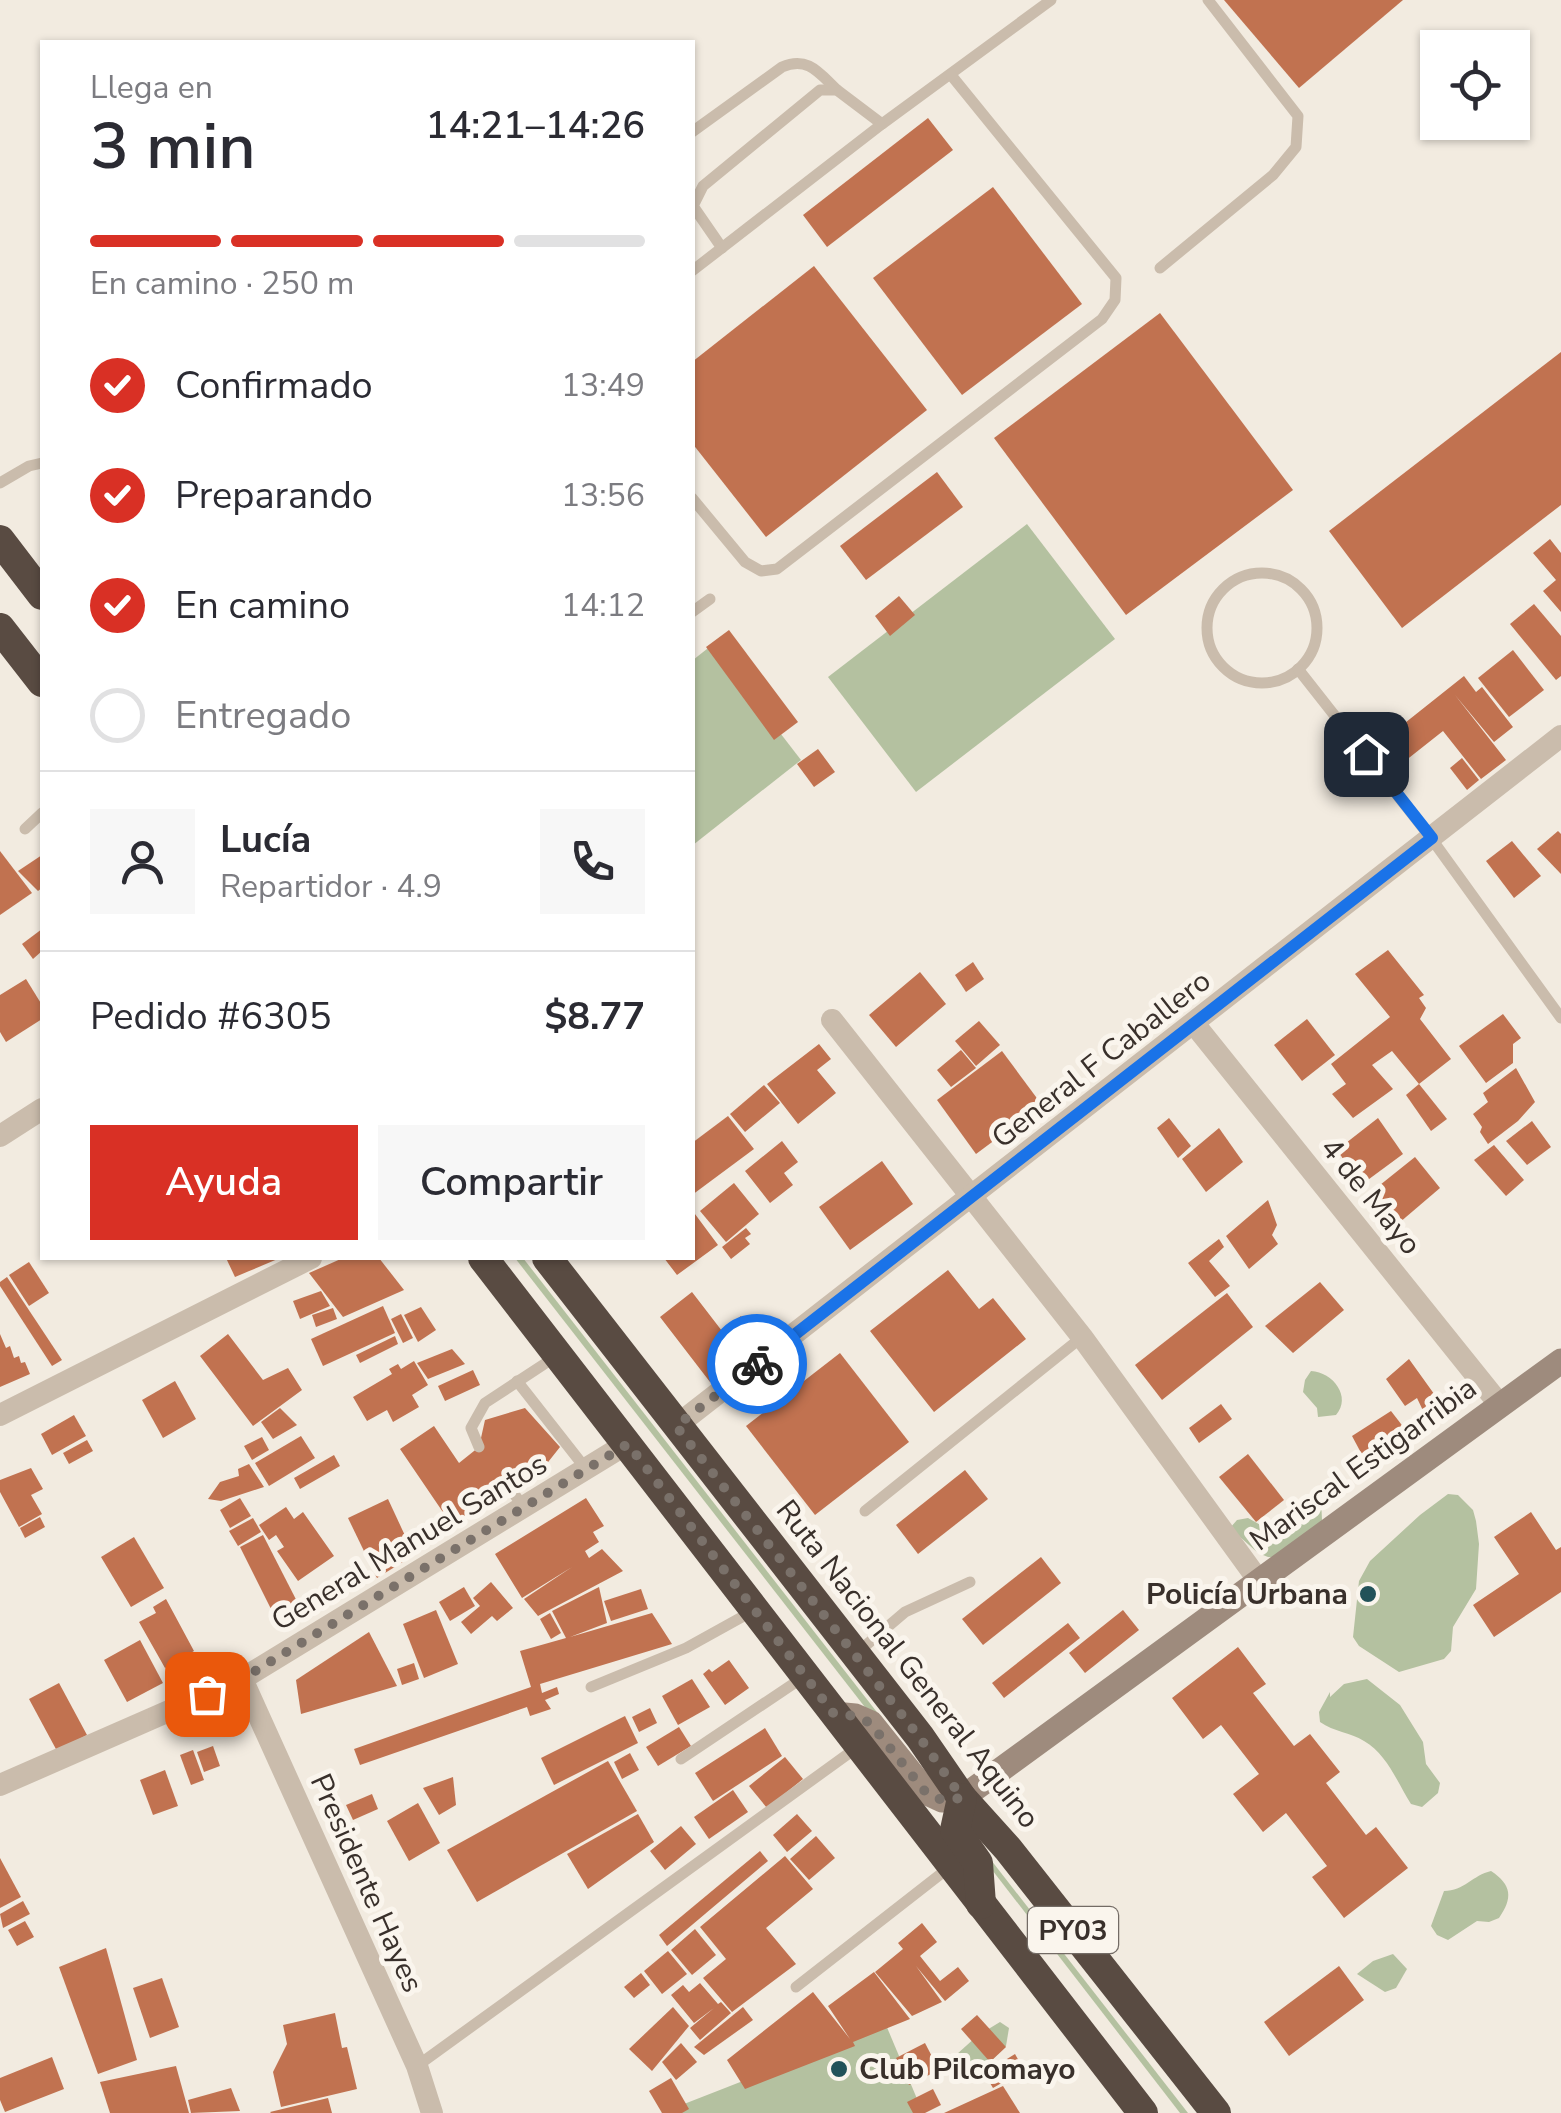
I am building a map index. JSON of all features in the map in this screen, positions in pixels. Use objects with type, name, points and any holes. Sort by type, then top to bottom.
[{"type":"highway","points":[[0,540],[40,592]]},
{"type":"highway","points":[[0,628],[40,679]]},
{"type":"highway","name":"PY03","points":[[485,1260],[1143,2113]]},
{"type":"highway","name":"Ruta Nacional General Aquino","points":[[549,1260],[962,1798],[1008,1848],[1216,2113]]},
{"type":"highway","points":[[962,1798],[955,1830],[978,1863],[980,1904]]},
{"type":"street","name":"General F Caballero","points":[[676,1426],[1561,736]]},
{"type":"street","points":[[832,1020],[1082,1337],[1259,1581]]},
{"type":"street","name":"4 de Mayo","points":[[1195,1025],[1500,1405]]},
{"type":"street","points":[[0,1136],[40,1111]]},
{"type":"street","points":[[0,1415],[307,1260]]},
{"type":"street","name":"Mariscal Estigarribia","points":[[962,1798],[1561,1361]]},
{"type":"street","name":"General Manuel Santos","points":[[0,1785],[242,1679],[628,1444]]},
{"type":"street","name":"Presidente Hayes","points":[[242,1679],[417,2066],[432,2113]]},
{"type":"street","points":[[834,1714],[856,1716],[870,1723],[927,1794],[942,1800],[962,1798]]},
{"type":"lane","points":[[695,269],[1051,0]]},
{"type":"lane","points":[[1160,268],[1273,175],[1296,147],[1298,116],[1208,0]]},
{"type":"lane","points":[[695,130],[782,66],[797,61],[809,64],[882,124]]},
{"type":"lane","points":[[695,502],[746,562],[760,570],[777,568],[1102,319],[1115,300],[1116,278],[951,75]]},
{"type":"lane","points":[[695,202],[703,186],[820,90],[837,90]]},
{"type":"lane","points":[[695,209],[722,248]]},
{"type":"lane","points":[[0,483],[40,463]]},
{"type":"lane","points":[[1266,573],[1280,576],[1304,592],[1312,603],[1317,631],[1308,658],[1298,669],[1286,677],[1258,682],[1244,680],[1220,664],[1207,624],[1216,597],[1226,586],[1238,578],[1266,573]]},
{"type":"lane","points":[[695,610],[710,599]]},
{"type":"lane","points":[[1298,669],[1432,838],[1561,1018]]},
{"type":"lane","points":[[25,829],[40,816]]},
{"type":"lane","points":[[865,1511],[1082,1337]]},
{"type":"lane","points":[[479,1446],[471,1428],[484,1402],[559,1355]]},
{"type":"lane","points":[[516,1381],[586,1469]]},
{"type":"lane","points":[[510,1488],[524,1508]]},
{"type":"lane","points":[[855,1654],[905,1612],[970,1582]]},
{"type":"lane","points":[[591,1687],[686,1648],[755,1610]]},
{"type":"lane","points":[[681,1759],[806,1676]]},
{"type":"lane","points":[[417,2066],[859,1746]]},
{"type":"lane","points":[[796,1987],[951,1866]]},
{"type":"green space","points":[[1027,524],[1115,639],[916,792],[828,677]]},
{"type":"green space","points":[[712,645],[801,760],[695,843],[695,658]]},
{"type":"green space","points":[[517,1260],[525,1260],[915,1761],[910,1765]]},
{"type":"green space","points":[[1311,1371],[1326,1376],[1338,1387],[1342,1401],[1336,1415],[1318,1417],[1317,1408],[1303,1392]]},
{"type":"green space","points":[[1448,1494],[1458,1495],[1473,1510],[1479,1544],[1476,1589],[1453,1627],[1451,1651],[1444,1659],[1399,1672],[1359,1646],[1353,1637],[1359,1581],[1370,1561]]},
{"type":"green space","points":[[1310,1497],[1321,1499],[1322,1520],[1314,1539],[1279,1558],[1258,1553],[1230,1528],[1237,1520],[1248,1518],[1266,1528],[1277,1525]]},
{"type":"green space","points":[[1367,1679],[1400,1705],[1423,1742],[1426,1764],[1440,1783],[1438,1793],[1422,1807],[1411,1804],[1372,1747],[1320,1722],[1319,1712],[1330,1692],[1330,1697],[1344,1684]]},
{"type":"green space","points":[[991,1860],[1188,2113],[1180,2113],[986,1862]]},
{"type":"green space","points":[[1491,1871],[1503,1881],[1508,1892],[1499,1918],[1477,1921],[1448,1940],[1437,1935],[1431,1926],[1444,1891]]},
{"type":"green space","points":[[1393,1954],[1407,1969],[1396,1988],[1385,1992],[1357,1974],[1373,1961]]},
{"type":"green space","points":[[1000,2022],[1009,2028],[1006,2046],[968,2084],[956,2073],[956,2055]]},
{"type":"green space","name":"Club Pilcomayo","points":[[886,2025],[923,2113],[661,2113]]},
{"type":"building","points":[[1224,0],[1403,0],[1299,88]]},
{"type":"building","points":[[928,118],[953,150],[827,247],[803,215]]},
{"type":"building","points":[[993,187],[1082,304],[962,395],[873,278]]},
{"type":"building","points":[[814,266],[927,410],[766,537],[695,447],[695,360]]},
{"type":"building","points":[[1160,313],[1293,490],[1126,615],[994,438]]},
{"type":"building","points":[[1561,352],[1561,505],[1402,628],[1329,531]]},
{"type":"building","points":[[937,472],[963,507],[866,580],[840,546]]},
{"type":"building","points":[[1550,539],[1561,553],[1561,612],[1543,591],[1556,580],[1533,553]]},
{"type":"building","points":[[899,596],[915,615],[890,636],[875,616]]},
{"type":"building","points":[[1534,604],[1561,636],[1561,676],[1556,680],[1510,624]]},
{"type":"building","points":[[729,630],[798,722],[774,740],[706,647]]},
{"type":"building","points":[[1513,650],[1544,690],[1509,717],[1478,678]]},
{"type":"building","points":[[1464,676],[1476,692],[1482,687],[1513,727],[1494,742],[1455,695],[1506,760],[1481,779],[1443,731],[1400,765],[1381,742]]},
{"type":"building","points":[[818,749],[835,772],[814,787],[797,764]]},
{"type":"building","points":[[1462,758],[1479,780],[1467,790],[1450,768]]},
{"type":"building","points":[[1558,831],[1561,834],[1561,874],[1537,849]]},
{"type":"building","points":[[1512,841],[1541,876],[1514,898],[1486,861]]},
{"type":"building","points":[[0,851],[32,893],[0,915]]},
{"type":"building","points":[[40,856],[40,890],[38,891],[18,871]]},
{"type":"building","points":[[40,930],[40,953],[33,959],[22,944]]},
{"type":"building","points":[[1388,950],[1424,995],[1419,998],[1426,1008],[1420,1019],[1451,1059],[1419,1084],[1392,1051],[1372,1065],[1393,1089],[1353,1118],[1332,1094],[1346,1084],[1331,1064],[1390,1017],[1355,974]]},
{"type":"building","points":[[973,962],[984,979],[966,992],[955,975]]},
{"type":"building","points":[[920,972],[946,1004],[896,1047],[869,1015]]},
{"type":"building","points":[[26,979],[40,1002],[40,1020],[6,1042],[0,1032],[0,995]]},
{"type":"building","points":[[1503,1014],[1521,1038],[1513,1044],[1513,1063],[1486,1083],[1459,1046]]},
{"type":"building","points":[[1307,1019],[1335,1055],[1302,1081],[1274,1045]]},
{"type":"building","points":[[979,1021],[1000,1045],[976,1066],[955,1041]]},
{"type":"building","points":[[819,1044],[831,1059],[817,1070],[836,1093],[798,1124],[767,1084]]},
{"type":"building","points":[[961,1050],[976,1068],[951,1087],[937,1070]]},
{"type":"building","points":[[1002,1051],[1042,1105],[976,1154],[937,1100]]},
{"type":"building","points":[[1516,1068],[1535,1102],[1488,1144],[1473,1114],[1488,1102],[1483,1093]]},
{"type":"building","points":[[1419,1084],[1447,1119],[1431,1131],[1406,1095]]},
{"type":"building","points":[[764,1085],[780,1103],[745,1132],[730,1114]]},
{"type":"building","points":[[728,1116],[754,1149],[695,1193],[695,1141]]},
{"type":"building","points":[[1169,1118],[1191,1146],[1178,1158],[1157,1128]]},
{"type":"building","points":[[1378,1118],[1403,1154],[1361,1185],[1337,1150]]},
{"type":"building","points":[[1532,1121],[1551,1147],[1527,1165],[1506,1141]]},
{"type":"building","points":[[1219,1128],[1243,1162],[1206,1192],[1182,1159]]},
{"type":"building","points":[[782,1141],[798,1162],[784,1173],[793,1185],[770,1203],[745,1171]]},
{"type":"building","points":[[1494,1145],[1524,1180],[1506,1196],[1474,1160]]},
{"type":"building","points":[[1415,1157],[1440,1188],[1399,1223],[1370,1193]]},
{"type":"building","points":[[882,1161],[913,1204],[850,1250],[819,1207]]},
{"type":"building","points":[[734,1183],[759,1214],[726,1242],[700,1211]]},
{"type":"building","points":[[1268,1200],[1277,1225],[1272,1235],[1278,1244],[1249,1269],[1226,1236]]},
{"type":"building","points":[[695,1214],[718,1245],[677,1275],[666,1260],[695,1260]]},
{"type":"building","points":[[746,1228],[751,1234],[745,1238],[750,1244],[731,1259],[722,1247]]},
{"type":"building","points":[[1219,1239],[1224,1247],[1209,1261],[1230,1286],[1215,1297],[1188,1263]]},
{"type":"building","points":[[227,1260],[275,1260],[235,1277]]},
{"type":"building","points":[[338,1260],[381,1260],[404,1290],[343,1317],[309,1273]]},
{"type":"building","points":[[29,1262],[49,1293],[29,1306],[9,1275]]},
{"type":"building","points":[[948,1270],[979,1309],[993,1298],[1026,1339],[934,1412],[870,1331]]},
{"type":"building","points":[[7,1277],[62,1360],[52,1366],[0,1286]]},
{"type":"building","points":[[1320,1282],[1344,1310],[1293,1353],[1265,1326]]},
{"type":"building","points":[[321,1291],[330,1306],[300,1319],[293,1301]]},
{"type":"building","points":[[692,1292],[722,1331],[741,1316],[761,1342],[710,1382],[660,1317]]},
{"type":"building","points":[[1227,1293],[1253,1327],[1162,1400],[1135,1365]]},
{"type":"building","points":[[383,1306],[395,1333],[323,1366],[311,1339]]},
{"type":"building","points":[[421,1307],[436,1330],[418,1342],[404,1315]]},
{"type":"building","points":[[333,1308],[337,1319],[316,1327],[312,1315]]},
{"type":"building","points":[[401,1314],[413,1338],[403,1343],[391,1319]]},
{"type":"building","points":[[0,1334],[6,1348],[10,1346],[14,1358],[19,1356],[21,1363],[25,1362],[30,1374],[0,1387]]},
{"type":"building","points":[[228,1334],[263,1380],[288,1368],[302,1390],[253,1426],[200,1356]]},
{"type":"building","points":[[395,1336],[398,1344],[360,1363],[356,1355]]},
{"type":"building","points":[[452,1349],[465,1364],[428,1379],[417,1363]]},
{"type":"building","points":[[840,1353],[909,1442],[815,1515],[746,1426]]},
{"type":"building","points":[[1409,1359],[1442,1405],[1427,1419],[1417,1398],[1405,1406],[1386,1379]]},
{"type":"building","points":[[414,1361],[428,1385],[412,1395],[419,1407],[393,1422],[387,1410],[367,1421],[353,1397],[392,1374],[389,1369],[398,1364],[401,1369]]},
{"type":"building","points":[[473,1370],[480,1385],[445,1401],[438,1386]]},
{"type":"building","points":[[175,1381],[196,1419],[163,1438],[142,1400]]},
{"type":"building","points":[[1221,1404],[1232,1419],[1199,1443],[1189,1428]]},
{"type":"building","points":[[280,1408],[297,1425],[273,1439],[261,1422]]},
{"type":"building","points":[[525,1408],[560,1447],[541,1471],[451,1524],[400,1449],[434,1426],[459,1463],[479,1447],[485,1420]]},
{"type":"building","points":[[1391,1411],[1408,1433],[1367,1464],[1352,1436]]},
{"type":"building","points":[[74,1415],[86,1436],[52,1455],[41,1434]]},
{"type":"building","points":[[301,1436],[315,1458],[269,1486],[255,1463]]},
{"type":"building","points":[[262,1437],[269,1450],[252,1460],[244,1446]]},
{"type":"building","points":[[87,1440],[93,1451],[69,1464],[63,1453]]},
{"type":"building","points":[[1248,1454],[1284,1500],[1256,1522],[1219,1477]]},
{"type":"building","points":[[334,1455],[340,1466],[300,1489],[294,1478]]},
{"type":"building","points":[[249,1464],[264,1487],[221,1501],[208,1499],[220,1482],[239,1476],[238,1469]]},
{"type":"building","points":[[31,1468],[43,1489],[31,1495],[42,1514],[19,1527],[0,1492],[0,1480]]},
{"type":"building","points":[[965,1470],[988,1499],[918,1554],[896,1525]]},
{"type":"building","points":[[240,1498],[251,1516],[230,1528],[220,1510]]},
{"type":"building","points":[[586,1498],[604,1526],[593,1532],[599,1542],[585,1551],[589,1558],[602,1549],[623,1571],[538,1616],[524,1599],[572,1567],[522,1598],[495,1554]]},
{"type":"building","points":[[388,1499],[414,1555],[377,1578],[348,1518]]},
{"type":"building","points":[[286,1507],[294,1519],[303,1512],[334,1556],[298,1581],[277,1551],[284,1547],[276,1535],[269,1540],[259,1525]]},
{"type":"building","points":[[1531,1512],[1556,1550],[1561,1547],[1561,1592],[1494,1637],[1473,1605],[1519,1574],[1494,1537]]},
{"type":"building","points":[[40,1517],[45,1527],[25,1538],[20,1528]]},
{"type":"building","points":[[253,1518],[261,1532],[238,1546],[229,1531]]},
{"type":"building","points":[[263,1535],[305,1617],[281,1629],[240,1547]]},
{"type":"building","points":[[134,1537],[164,1588],[131,1607],[101,1557]]},
{"type":"building","points":[[1041,1557],[1061,1583],[983,1645],[962,1619]]},
{"type":"building","points":[[491,1582],[513,1608],[497,1621],[492,1616],[471,1634],[461,1622],[480,1606],[473,1598]]},
{"type":"building","points":[[464,1587],[475,1606],[450,1621],[439,1602]]},
{"type":"building","points":[[599,1587],[607,1623],[570,1637],[652,1613],[672,1644],[540,1684],[542,1693],[557,1687],[559,1694],[545,1700],[551,1709],[530,1716],[527,1707],[360,1765],[354,1749],[531,1687],[520,1651],[566,1638],[552,1611]]},
{"type":"building","points":[[641,1589],[648,1609],[611,1621],[604,1601]]},
{"type":"building","points":[[166,1599],[194,1651],[165,1668],[139,1622],[156,1613],[153,1607]]},
{"type":"building","points":[[436,1610],[458,1664],[424,1678],[403,1624]]},
{"type":"building","points":[[1123,1610],[1139,1630],[1085,1673],[1069,1653]]},
{"type":"building","points":[[550,1613],[561,1633],[551,1639],[540,1619]]},
{"type":"building","points":[[1068,1623],[1080,1638],[1004,1698],[992,1683]]},
{"type":"building","points":[[369,1632],[397,1686],[301,1714],[296,1680]]},
{"type":"building","points":[[140,1640],[163,1683],[127,1702],[104,1660]]},
{"type":"building","points":[[1238,1647],[1266,1684],[1253,1693],[1294,1746],[1310,1734],[1340,1772],[1326,1783],[1366,1835],[1376,1827],[1408,1868],[1344,1918],[1312,1877],[1327,1866],[1286,1813],[1263,1832],[1233,1794],[1259,1774],[1221,1725],[1203,1739],[1172,1698]]},
{"type":"building","points":[[729,1660],[749,1688],[725,1705],[703,1674]]},
{"type":"building","points":[[414,1663],[419,1679],[402,1685],[397,1669]]},
{"type":"building","points":[[692,1679],[710,1707],[678,1725],[662,1696]]},
{"type":"building","points":[[59,1683],[87,1735],[57,1751],[29,1699]]},
{"type":"building","points":[[650,1708],[657,1723],[639,1732],[632,1717]]},
{"type":"building","points":[[625,1716],[638,1743],[554,1785],[541,1758]]},
{"type":"building","points":[[679,1727],[691,1746],[658,1766],[646,1747]]},
{"type":"building","points":[[765,1728],[782,1756],[713,1801],[695,1773]]},
{"type":"building","points":[[213,1746],[220,1766],[204,1772],[197,1752]]},
{"type":"building","points":[[193,1750],[204,1780],[191,1785],[180,1755]]},
{"type":"building","points":[[630,1753],[639,1770],[622,1779],[614,1762]]},
{"type":"building","points":[[785,1757],[803,1779],[767,1808],[749,1786]]},
{"type":"building","points":[[608,1761],[637,1811],[477,1902],[447,1850]]},
{"type":"building","points":[[165,1770],[178,1806],[153,1815],[140,1780]]},
{"type":"building","points":[[453,1777],[456,1805],[439,1815],[423,1788]]},
{"type":"building","points":[[733,1790],[748,1812],[709,1839],[694,1817]]},
{"type":"building","points":[[372,1794],[378,1809],[353,1820],[346,1805]]},
{"type":"building","points":[[418,1803],[440,1843],[409,1861],[387,1821]]},
{"type":"building","points":[[638,1814],[654,1842],[588,1889],[567,1854]]},
{"type":"building","points":[[797,1814],[812,1831],[787,1852],[773,1835]]},
{"type":"building","points":[[681,1826],[696,1844],[665,1870],[650,1851]]},
{"type":"building","points":[[816,1836],[835,1858],[809,1880],[790,1859]]},
{"type":"building","points":[[760,1851],[768,1861],[667,1946],[659,1935]]},
{"type":"building","points":[[785,1856],[813,1889],[766,1928],[796,1964],[732,2012],[703,1978],[726,1959],[700,1927]]},
{"type":"building","points":[[0,1858],[21,1897],[0,1908]]},
{"type":"building","points":[[23,1901],[30,1914],[3,1928],[0,1914]]},
{"type":"building","points":[[25,1921],[34,1937],[17,1946],[8,1930]]},
{"type":"building","points":[[922,1923],[937,1942],[920,1956],[940,1981],[958,1967],[969,1981],[945,2001],[916,1966],[942,2002],[912,2016],[875,1972],[903,1949],[898,1943]]},
{"type":"building","points":[[695,1929],[716,1955],[692,1975],[671,1950]]},
{"type":"building","points":[[106,1948],[137,2060],[98,2074],[59,1967]]},
{"type":"building","points":[[668,1951],[687,1974],[662,1994],[644,1971]]},
{"type":"building","points":[[1339,1966],[1364,2000],[1289,2056],[1264,2022]]},
{"type":"building","points":[[874,1972],[910,2019],[853,2042],[855,2046],[745,2089],[727,2060],[813,1992],[850,2039],[828,2006]]},
{"type":"building","points":[[641,1973],[650,1985],[634,1998],[624,1987]]},
{"type":"building","points":[[162,1978],[179,2027],[150,2038],[133,1988]]},
{"type":"building","points":[[700,1983],[731,2013],[700,2040],[690,2028],[714,2008],[694,2023],[671,1995],[683,1985],[689,1992]]},
{"type":"building","points":[[673,2007],[689,2026],[652,2071],[629,2049]]},
{"type":"building","points":[[743,2007],[753,2020],[704,2055],[694,2047]]},
{"type":"building","points":[[335,2013],[342,2048],[347,2047],[357,2089],[281,2107],[273,2072],[287,2044],[283,2025]]},
{"type":"building","points":[[977,2015],[1006,2047],[990,2062],[961,2029]]},
{"type":"building","points":[[681,2043],[697,2062],[676,2080],[662,2062]]},
{"type":"building","points":[[925,2043],[939,2070],[909,2085],[896,2058]]},
{"type":"building","points":[[1015,2054],[1024,2070],[993,2088],[984,2073]]},
{"type":"building","points":[[52,2057],[64,2089],[5,2112],[0,2100],[0,2078]]},
{"type":"building","points":[[176,2066],[189,2113],[110,2113],[100,2082]]},
{"type":"building","points":[[671,2078],[689,2109],[682,2113],[662,2113],[649,2091]]},
{"type":"building","points":[[1003,2086],[1020,2113],[944,2113]]},
{"type":"building","points":[[231,2088],[240,2111],[191,2113],[188,2100]]},
{"type":"building","points":[[933,2089],[941,2105],[925,2113],[913,2113],[907,2102]]},
{"type":"building","points":[[328,2098],[332,2113],[270,2112]]},
{"type":"way so far","points":[[207,1694],[242,1679],[628,1444],[834,1714],[856,1716],[870,1723],[927,1794],[942,1800],[962,1798],[920,1738],[676,1426],[757,1364]]},
{"type":"place","name":"Policía Urbana","points":[[1368,1594]]},
{"type":"place","name":"Club Pilcomayo","points":[[839,2069]]},
{"type":"route","points":[[757,1364],[1432,838],[1366,754]]}]
